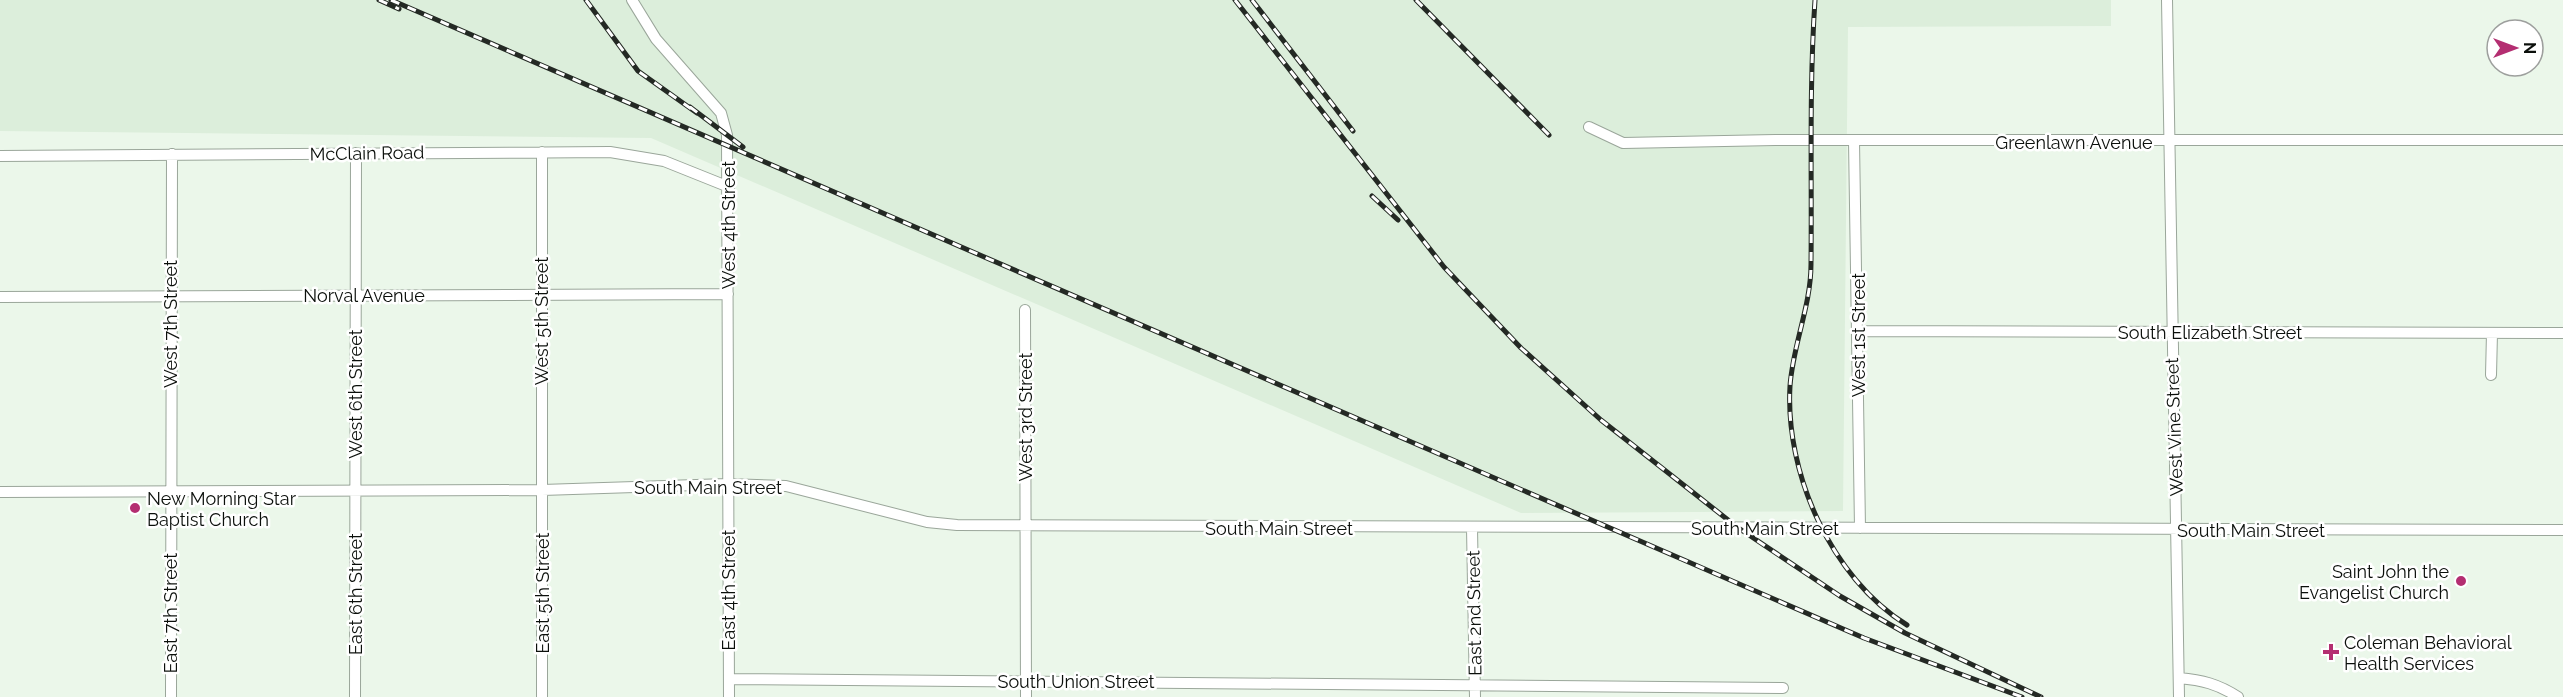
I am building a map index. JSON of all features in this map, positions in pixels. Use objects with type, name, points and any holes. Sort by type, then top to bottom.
[{"type":"street","name":"West 4th Street","points":[[632,0],[656,39],[721,113],[728,135],[727,484]]},
{"type":"street","name":"West Vine Street","points":[[2167,0],[2179,697]]},
{"type":"street","name":"Greenlawn Avenue","points":[[1589,127],[1623,144],[1775,140],[2169,142],[2563,140]]},
{"type":"street","name":"West 1st Street","points":[[1854,141],[1860,528]]},
{"type":"street","name":"West 5th Street","points":[[542,152],[540,293],[542,490]]},
{"type":"street","name":"McClain Road","points":[[0,156],[610,152],[649,158],[684,168],[729,187]]},
{"type":"street","name":"West 6th Street","points":[[354,491],[356,153]]},
{"type":"street","name":"West 7th Street","points":[[170,493],[172,154]]},
{"type":"street","name":"Norval Avenue","points":[[0,297],[728,294]]},
{"type":"street","name":"West 3rd Street","points":[[1025,310],[1026,697]]},
{"type":"street","name":"South Elizabeth Street","points":[[1857,331],[2563,333]]},
{"type":"street","points":[[2491,375],[2492,333]]},
{"type":"street","name":"South Main Street","points":[[0,492],[542,490],[727,484],[786,486],[927,522],[957,525],[2176,531],[2563,530]]},
{"type":"street","name":"East 4th Street","points":[[727,484],[729,697]]},
{"type":"street","name":"East 5th Street","points":[[542,490],[542,697]]},
{"type":"street","name":"East 6th Street","points":[[354,491],[355,697]]},
{"type":"street","name":"East 7th Street","points":[[170,493],[171,697]]},
{"type":"street","name":"East 2nd Street","points":[[1472,528],[1474,692]]},
{"type":"street","points":[[2179,678],[2204,680],[2221,686],[2238,697]]},
{"type":"street","name":"South Union Street","points":[[729,679],[831,682],[1026,680],[1474,692],[1784,688]]},
{"type":"shaded area","points":[[0,0],[2111,0],[2111,26],[1848,27],[1843,511],[1521,513],[651,138],[0,131]]},
{"type":"railway","points":[[379,0],[399,9]]},
{"type":"railway","points":[[391,0],[1864,638],[2022,697]]},
{"type":"railway","points":[[586,0],[638,71],[697,113]]},
{"type":"railway","points":[[1235,0],[1444,267],[1521,348],[1601,420],[1737,527],[1840,596],[1905,633],[2041,697]]},
{"type":"railway","points":[[1252,0],[1353,131]]},
{"type":"railway","points":[[1416,0],[1549,135]]},
{"type":"railway","points":[[1815,0],[1811,99],[1810,280],[1790,386],[1790,419],[1795,453],[1818,520],[1835,552],[1856,580],[1880,605],[1907,625]]},
{"type":"railway","points":[[690,107],[743,147]]},
{"type":"railway","points":[[1372,196],[1398,220]]},
{"type":"place","name":"New Morning Star Baptist Church","points":[[135,508]]},
{"type":"place","name":"Saint John the Evangelist Church","points":[[2461,581]]},
{"type":"place","name":"Coleman Behavioral Health Services","points":[[2331,652]]}]
